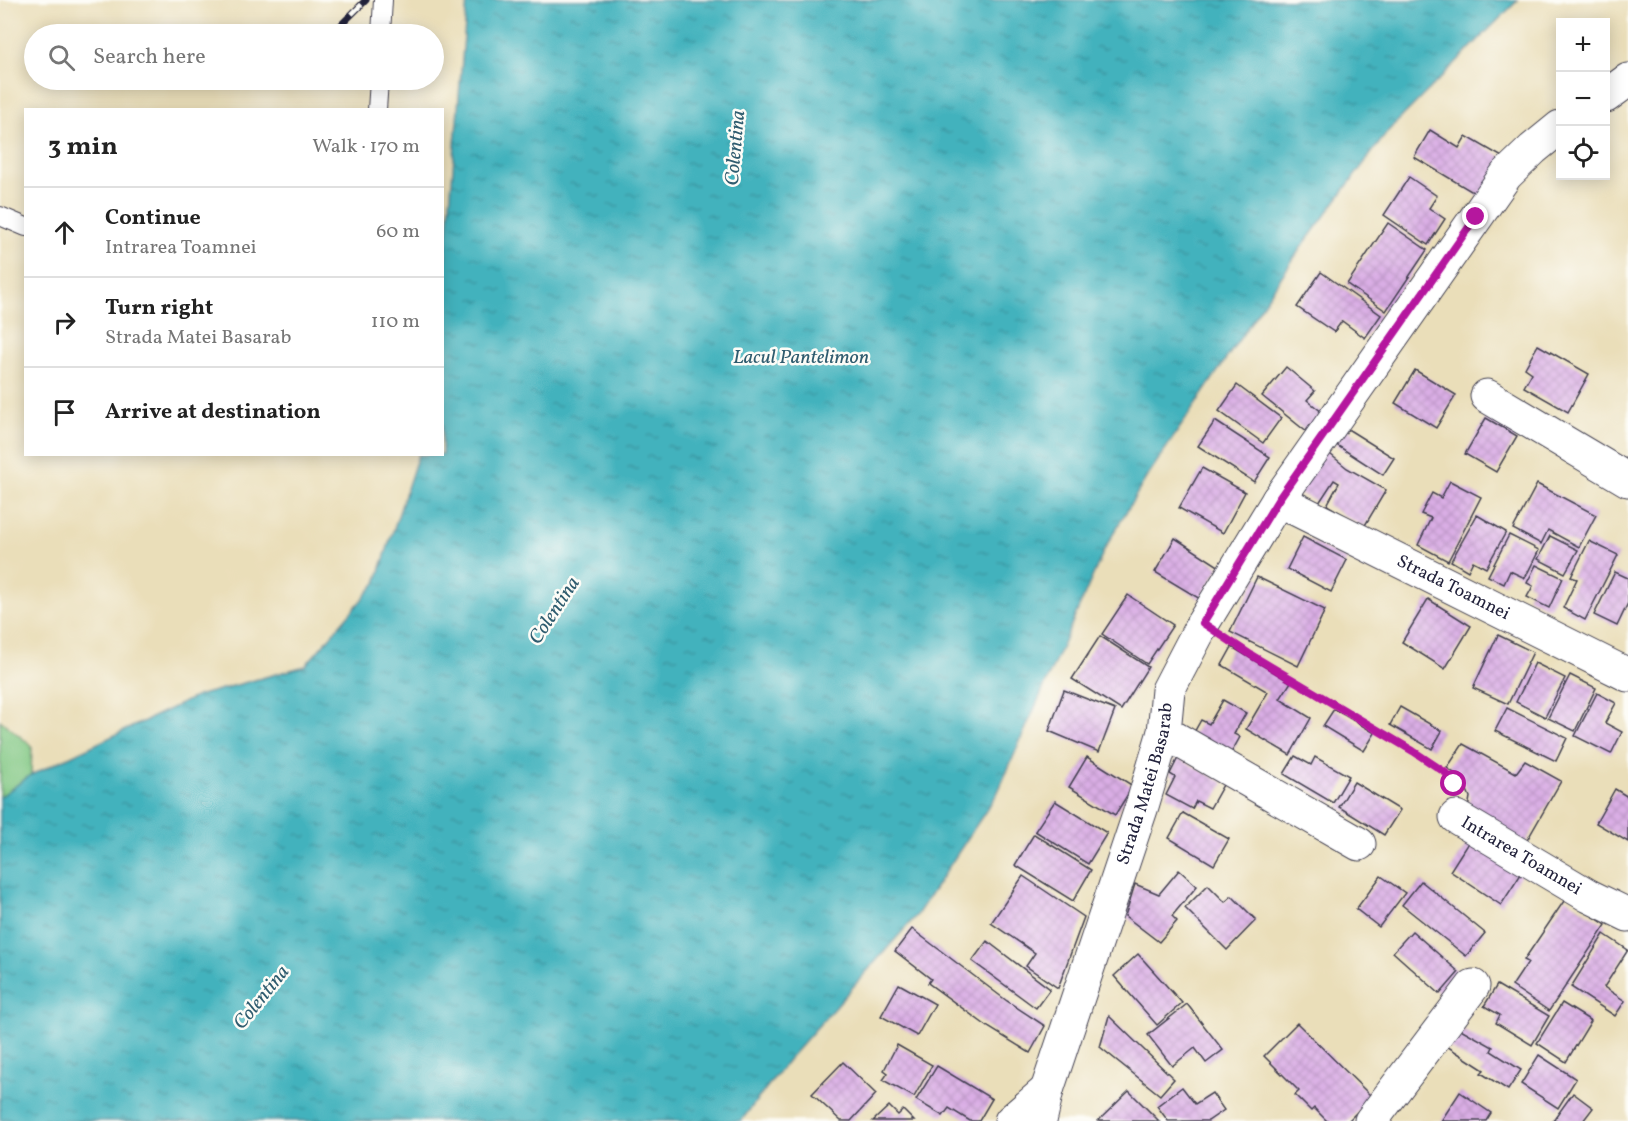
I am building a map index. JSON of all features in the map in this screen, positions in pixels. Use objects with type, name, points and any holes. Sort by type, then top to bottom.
[{"type":"street","points":[[1610,93],[1628,80]]},
{"type":"street","name":"Strada Matei Basarab","points":[[1040,1121],[1047,1090],[1142,806],[1164,732],[1168,690],[1203,623],[1278,500],[1506,175],[1556,130]]},
{"type":"street","points":[[1487,396],[1628,480]]},
{"type":"street","name":"Strada Toamnei","points":[[1278,500],[1628,675]]},
{"type":"street","points":[[1164,732],[1359,844]]},
{"type":"street","name":"Intrarea Toamnei","points":[[1456,818],[1589,896],[1628,915]]},
{"type":"street","points":[[1371,1121],[1473,986]]},
{"type":"street","points":[[1011,1121],[1047,1090]]},
{"type":"lane","points":[[382,24],[383,0]]},
{"type":"lane","points":[[377,108],[378,90]]},
{"type":"lane","points":[[0,216],[24,226]]},
{"type":"path","name":"Intrarea Toamnei","points":[[1203,623],[1251,655],[1446,773],[1460,797],[1456,818]]},
{"type":"green space","points":[[0,720],[32,746],[31,775],[0,797]]},
{"type":"water","name":"Lacul Pantelimon","points":[[467,0],[1518,0],[1389,130],[1300,249],[1146,478],[1105,548],[997,794],[917,915],[787,1061],[741,1121],[0,1121],[0,797],[31,775],[197,696],[305,666],[376,583],[418,456],[444,456],[444,275]]},
{"type":"building","points":[[1430,130],[1459,148],[1466,136],[1504,158],[1481,197],[1414,157]]},
{"type":"building","points":[[1409,177],[1437,196],[1429,208],[1445,219],[1428,245],[1384,215]]},
{"type":"building","points":[[1388,223],[1427,250],[1386,311],[1347,284]]},
{"type":"building","points":[[1321,272],[1381,315],[1365,338],[1342,321],[1334,332],[1297,307]]},
{"type":"building","points":[[1538,345],[1589,374],[1568,412],[1524,387],[1532,373],[1525,368]]},
{"type":"building","points":[[1286,367],[1315,391],[1307,400],[1323,413],[1308,433],[1262,396]]},
{"type":"building","points":[[1415,370],[1456,395],[1436,428],[1395,403]]},
{"type":"building","points":[[1237,385],[1281,418],[1263,443],[1219,411]]},
{"type":"building","points":[[1486,418],[1517,436],[1496,472],[1465,454]]},
{"type":"building","points":[[1215,421],[1270,457],[1254,482],[1198,446]]},
{"type":"building","points":[[1346,428],[1394,458],[1383,475],[1335,444]]},
{"type":"building","points":[[1325,450],[1347,468],[1386,490],[1364,527],[1327,505],[1339,483],[1334,480],[1319,503],[1297,492]]},
{"type":"building","points":[[1202,468],[1245,492],[1223,533],[1179,508]]},
{"type":"building","points":[[1450,481],[1481,497],[1448,561],[1418,545],[1431,518],[1421,514],[1432,493],[1441,498]]},
{"type":"building","points":[[1537,484],[1596,515],[1579,547],[1548,530],[1541,544],[1513,529]]},
{"type":"building","points":[[1477,515],[1506,532],[1486,568],[1473,561],[1468,571],[1451,561]]},
{"type":"building","points":[[1509,535],[1539,550],[1525,578],[1510,571],[1504,584],[1488,576]]},
{"type":"building","points":[[1550,536],[1578,550],[1565,573],[1538,559]]},
{"type":"building","points":[[1303,537],[1347,560],[1331,592],[1287,569]]},
{"type":"building","points":[[1175,538],[1220,567],[1200,599],[1155,572]]},
{"type":"building","points":[[1589,541],[1618,555],[1585,620],[1563,608],[1577,579],[1571,577]]},
{"type":"building","points":[[1536,565],[1563,578],[1549,608],[1527,597],[1533,586],[1527,583]]},
{"type":"building","points":[[1615,572],[1628,578],[1628,603],[1617,626],[1594,615]]},
{"type":"building","points":[[1257,577],[1325,610],[1298,666],[1230,632]]},
{"type":"building","points":[[1128,595],[1173,625],[1147,664],[1102,634]]},
{"type":"building","points":[[1428,599],[1471,626],[1445,669],[1402,642]]},
{"type":"building","points":[[1498,635],[1533,652],[1508,704],[1473,688]]},
{"type":"building","points":[[1100,636],[1148,667],[1121,710],[1072,679]]},
{"type":"building","points":[[1232,647],[1291,682],[1280,699],[1311,718],[1290,755],[1246,729],[1268,692],[1222,665]]},
{"type":"building","points":[[1535,663],[1565,678],[1545,717],[1516,702]]},
{"type":"building","points":[[1570,675],[1596,688],[1575,731],[1548,718]]},
{"type":"building","points":[[1064,690],[1115,710],[1099,752],[1049,731]]},
{"type":"building","points":[[1597,693],[1616,703],[1605,723],[1622,732],[1611,754],[1575,736]]},
{"type":"building","points":[[1223,700],[1246,713],[1234,734],[1240,737],[1225,764],[1188,743],[1201,720],[1209,724]]},
{"type":"building","points":[[1400,707],[1442,731],[1432,749],[1390,725]]},
{"type":"building","points":[[1507,708],[1567,738],[1556,761],[1495,731]]},
{"type":"building","points":[[1334,709],[1375,733],[1364,751],[1323,726]]},
{"type":"building","points":[[1463,744],[1516,773],[1525,761],[1561,781],[1522,849],[1467,815],[1470,797],[1457,775],[1447,768]]},
{"type":"building","points":[[1295,756],[1311,765],[1315,757],[1349,776],[1333,803],[1284,774]]},
{"type":"building","points":[[1087,757],[1133,786],[1115,815],[1069,787]]},
{"type":"building","points":[[1178,758],[1224,783],[1210,808],[1196,801],[1192,809],[1166,795],[1175,777],[1170,774]]},
{"type":"building","points":[[1354,782],[1400,810],[1384,835],[1339,807]]},
{"type":"building","points":[[1615,789],[1628,797],[1628,842],[1596,823]]},
{"type":"building","points":[[1055,801],[1107,833],[1088,864],[1035,831]]},
{"type":"building","points":[[1183,813],[1229,839],[1214,865],[1169,838]]},
{"type":"building","points":[[1034,834],[1091,870],[1073,901],[1015,865]]},
{"type":"building","points":[[1471,838],[1523,871],[1501,905],[1450,871]]},
{"type":"building","points":[[1179,870],[1197,886],[1172,916],[1177,921],[1159,942],[1125,916],[1135,884],[1159,894]]},
{"type":"building","points":[[1023,876],[1084,917],[1058,988],[1026,966],[1035,953],[991,923]]},
{"type":"building","points":[[1381,876],[1405,893],[1379,927],[1356,909]]},
{"type":"building","points":[[1421,881],[1485,933],[1466,956],[1402,905]]},
{"type":"building","points":[[1208,885],[1225,902],[1232,896],[1256,920],[1227,950],[1185,908]]},
{"type":"building","points":[[1566,898],[1606,925],[1549,1011],[1512,986],[1528,962],[1524,960]]},
{"type":"building","points":[[912,929],[1007,1001],[1045,1026],[1030,1053],[988,1027],[928,983],[931,979],[895,951]]},
{"type":"building","points":[[1412,931],[1459,972],[1440,994],[1393,952]]},
{"type":"building","points":[[1604,934],[1628,950],[1604,987],[1625,1001],[1615,1016],[1571,987]]},
{"type":"building","points":[[987,941],[1050,989],[1036,1008],[972,961]]},
{"type":"building","points":[[1138,954],[1182,1003],[1157,1025],[1114,976]]},
{"type":"building","points":[[899,984],[935,1004],[917,1036],[881,1016]]},
{"type":"building","points":[[1497,985],[1549,1016],[1532,1045],[1496,1023],[1500,1015],[1484,1006]]},
{"type":"building","points":[[1562,1003],[1591,1021],[1566,1062],[1537,1043]]},
{"type":"building","points":[[1187,1004],[1223,1050],[1206,1063],[1195,1048],[1172,1066],[1148,1035]]},
{"type":"building","points":[[1109,1016],[1174,1079],[1160,1095],[1100,1047]]},
{"type":"building","points":[[1297,1023],[1372,1097],[1348,1121],[1327,1121],[1314,1108],[1311,1111],[1295,1095],[1299,1091],[1264,1056]]},
{"type":"building","points":[[1457,1027],[1493,1047],[1491,1051],[1521,1070],[1508,1090],[1481,1073],[1484,1070],[1445,1045]]},
{"type":"building","points":[[897,1045],[932,1065],[914,1097],[883,1080],[888,1073],[884,1070]]},
{"type":"building","points":[[1539,1055],[1576,1079],[1558,1108],[1521,1084]]},
{"type":"building","points":[[843,1062],[876,1094],[851,1121],[841,1121],[812,1094]]},
{"type":"building","points":[[937,1066],[992,1099],[979,1121],[970,1121],[949,1108],[943,1116],[916,1100]]},
{"type":"building","points":[[1182,1087],[1195,1104],[1212,1093],[1224,1110],[1208,1121],[1168,1121],[1157,1106]]},
{"type":"building","points":[[1129,1091],[1159,1121],[1098,1121]]},
{"type":"building","points":[[1460,1092],[1491,1113],[1486,1121],[1441,1121]]},
{"type":"building","points":[[1573,1093],[1593,1108],[1583,1121],[1553,1121]]},
{"type":"building","points":[[889,1106],[898,1115],[903,1110],[914,1121],[873,1121]]},
{"type":"railway","points":[[342,24],[366,0]]},
{"type":"route","points":[[1454,784],[1446,773],[1413,751],[1251,655],[1203,623],[1278,500],[1476,217]]},
{"type":"water label","name":"Colentina","points":[[736,148]]},
{"type":"water label","name":"Colentina","points":[[555,611]]},
{"type":"water label","name":"Colentina","points":[[262,998]]}]
